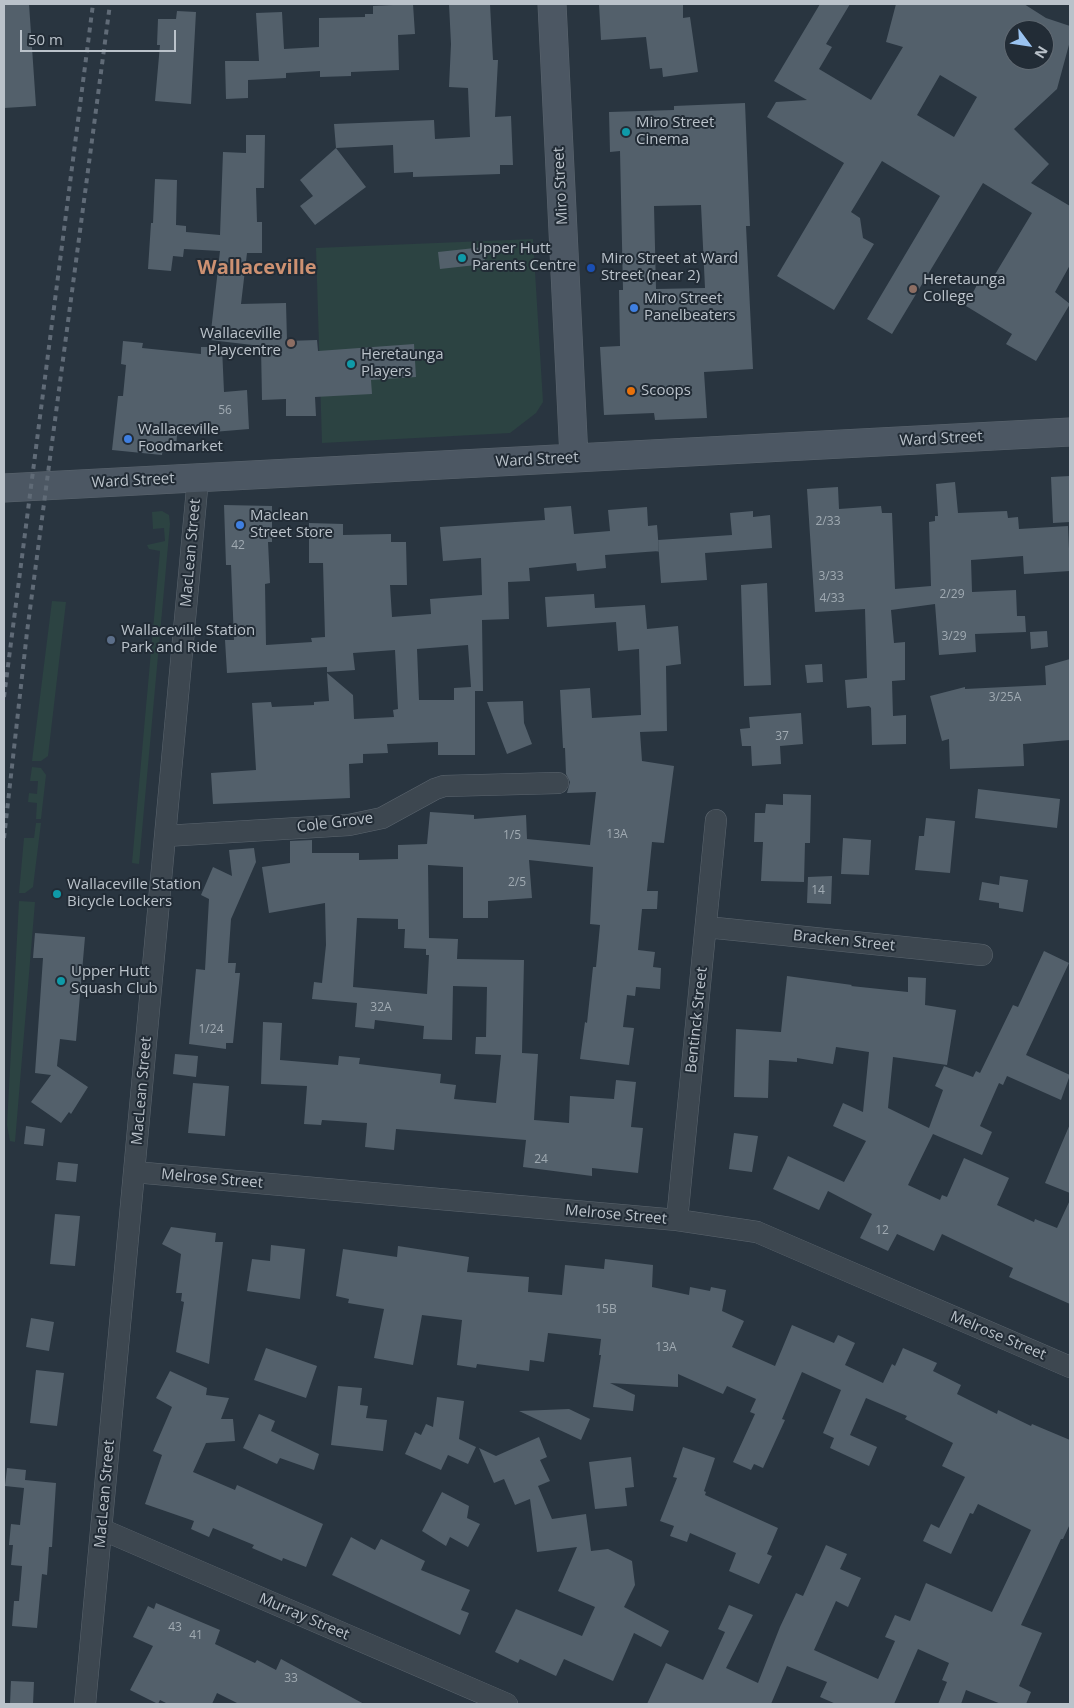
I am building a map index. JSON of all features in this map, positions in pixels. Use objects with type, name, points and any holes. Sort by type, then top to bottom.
[{"type":"street","name":"Miro Street","points":[[552,4],[574,458]]},
{"type":"street","name":"Ward Street","points":[[4,488],[1070,432]]},
{"type":"street","name":"MacLean Street","points":[[85,1704],[198,478]]},
{"type":"street","name":"Cole Grove","points":[[165,836],[349,825],[382,818],[444,786],[558,783]]},
{"type":"street","name":"Bentinck Street","points":[[677,1220],[716,820]]},
{"type":"street","name":"Bracken Street","points":[[706,927],[982,955]]},
{"type":"street","name":"Melrose Street","points":[[134,1172],[677,1220],[757,1232],[1070,1367]]},
{"type":"street","name":"Murray Street","points":[[101,1529],[507,1704]]},
{"type":"green space","points":[[533,239],[543,402],[536,413],[510,433],[322,443],[316,248]]},
{"type":"green space","points":[[162,511],[169,515],[170,524],[139,864],[132,863],[160,551],[149,549],[147,545],[165,541],[164,528],[153,529],[152,512]]},
{"type":"green space","points":[[52,601],[66,602],[48,756],[41,761],[32,761]]},
{"type":"green space","points":[[32,767],[41,768],[46,775],[41,819],[36,819],[37,803],[28,802],[29,793],[37,794],[38,781],[30,781]]},
{"type":"green space","points":[[36,823],[41,823],[33,887],[25,893],[19,893],[24,838],[34,838]]},
{"type":"green space","points":[[19,901],[35,902],[15,1142],[10,1141],[7,1125]]},
{"type":"building","points":[[4,4],[29,4],[36,106],[4,108]]},
{"type":"building","points":[[413,4],[415,34],[398,35],[399,70],[351,72],[351,76],[320,77],[320,71],[286,73],[286,78],[248,80],[248,98],[226,99],[225,61],[259,61],[256,13],[282,12],[284,49],[319,47],[319,18],[365,17],[365,14],[373,14],[373,6]]},
{"type":"building","points":[[449,4],[490,4],[493,60],[498,60],[495,117],[511,116],[513,165],[500,165],[500,174],[413,177],[413,172],[394,173],[393,145],[336,148],[334,124],[434,120],[435,139],[470,137],[468,88],[449,87],[451,44]]},
{"type":"building","points":[[599,4],[683,4],[683,18],[690,17],[698,72],[663,77],[662,68],[650,69],[646,37],[601,40]]},
{"type":"building","points":[[820,4],[850,4],[826,44],[832,47],[819,69],[871,100],[903,47],[886,42],[896,4],[1024,4],[1052,20],[1004,20],[1004,70],[1054,70],[1054,21],[1070,26],[1070,41],[1057,89],[1014,129],[1049,164],[1031,183],[1070,206],[1070,265],[1055,292],[1070,304],[1036,361],[1006,344],[1012,334],[966,306],[979,281],[988,286],[1032,213],[983,183],[892,334],[867,319],[940,196],[882,161],[851,212],[860,218],[863,238],[874,244],[834,310],[777,276],[844,163],[767,117],[776,102],[807,100],[774,81]],"holes":[[[940,75],[977,97],[954,137],[917,115]]]},
{"type":"building","points":[[177,11],[196,12],[191,104],[155,101],[160,45],[157,45],[158,19],[176,19]]},
{"type":"building","points":[[745,103],[750,226],[746,226],[753,369],[704,372],[707,418],[655,420],[654,413],[604,415],[600,347],[620,346],[619,290],[623,290],[620,151],[610,152],[609,112],[674,110],[674,106]],"holes":[[[701,205],[705,288],[656,289],[654,206]]]},
{"type":"building","points":[[246,135],[265,135],[264,188],[256,188],[257,222],[262,222],[262,253],[247,253],[241,304],[286,303],[287,341],[317,340],[318,351],[414,344],[416,377],[371,380],[372,394],[315,397],[316,416],[286,416],[286,399],[262,400],[261,346],[210,340],[220,251],[184,249],[183,257],[173,256],[171,271],[148,269],[155,179],[177,180],[176,225],[186,226],[186,232],[220,235],[223,152],[246,153]]},
{"type":"building","points":[[336,148],[366,187],[315,225],[300,206],[313,196],[300,180]]},
{"type":"building","name":"Upper Hutt Parents Centre","points":[[484,247],[485,264],[440,269],[438,252]]},
{"type":"building","points":[[123,341],[143,343],[142,348],[201,354],[201,347],[222,347],[224,392],[247,390],[249,429],[177,435],[176,447],[163,446],[162,455],[112,450],[118,396],[123,396],[126,365],[121,364]]},
{"type":"building","points":[[1070,476],[1070,522],[1053,523],[1051,477]]},
{"type":"building","points":[[955,482],[958,513],[1007,511],[1008,518],[1018,517],[1019,529],[1068,526],[1070,571],[1024,574],[1023,556],[971,560],[972,592],[1016,590],[1017,616],[1025,616],[1026,632],[975,634],[976,652],[939,655],[935,604],[891,610],[894,643],[905,642],[905,680],[892,681],[893,716],[906,715],[906,744],[872,745],[871,708],[869,706],[847,708],[845,680],[867,678],[865,609],[815,612],[807,489],[838,487],[839,509],[881,506],[882,513],[892,513],[895,589],[931,586],[929,522],[935,521],[935,516],[938,516],[936,484]]},
{"type":"building","points":[[224,505],[272,506],[272,542],[268,542],[270,583],[265,584],[266,645],[312,642],[311,638],[325,637],[323,563],[309,563],[309,523],[343,524],[343,535],[391,534],[391,542],[406,542],[407,585],[390,585],[392,617],[431,614],[430,599],[482,595],[481,558],[443,561],[440,527],[545,520],[544,508],[571,506],[574,534],[610,531],[608,510],[647,507],[648,526],[657,525],[659,551],[605,555],[606,568],[577,571],[576,563],[529,568],[530,581],[508,582],[509,619],[482,620],[483,691],[475,691],[475,755],[438,755],[438,742],[387,744],[388,753],[363,754],[363,763],[349,764],[350,798],[213,804],[211,773],[256,770],[252,703],[271,702],[272,707],[314,705],[314,702],[329,701],[327,673],[353,695],[354,719],[394,717],[393,710],[398,709],[395,650],[353,653],[355,670],[327,672],[327,667],[227,673],[225,640],[234,640],[231,565],[226,565]],"holes":[[[468,645],[471,687],[454,688],[454,700],[419,700],[417,649]]]},
{"type":"building","points":[[753,511],[753,517],[770,515],[772,548],[705,553],[707,580],[661,583],[658,540],[732,535],[730,513]]},
{"type":"building","points":[[767,583],[771,685],[744,686],[741,585]]},
{"type":"building","points":[[594,594],[595,608],[645,605],[647,629],[678,626],[681,664],[666,666],[667,731],[640,732],[642,761],[674,766],[664,843],[652,842],[647,891],[658,891],[657,909],[642,909],[638,950],[655,952],[653,967],[661,968],[660,989],[636,987],[635,996],[627,995],[623,1027],[634,1028],[629,1065],[580,1059],[585,1022],[587,1023],[593,967],[596,967],[600,925],[590,924],[593,867],[529,860],[532,898],[488,901],[488,918],[463,918],[463,867],[428,865],[429,938],[458,939],[457,959],[524,960],[522,1053],[538,1054],[534,1120],[569,1123],[570,1096],[614,1099],[616,1080],[636,1082],[631,1127],[643,1128],[638,1173],[592,1168],[592,1176],[523,1167],[526,1140],[396,1129],[394,1150],[365,1147],[367,1123],[322,1120],[321,1125],[304,1124],[307,1086],[261,1084],[263,1022],[282,1023],[280,1060],[338,1065],[339,1056],[360,1058],[359,1064],[441,1074],[440,1083],[456,1085],[454,1099],[496,1103],[501,1055],[475,1054],[476,1037],[486,1037],[487,987],[453,986],[452,1040],[423,1039],[424,1026],[375,1020],[374,1029],[355,1027],[357,1003],[312,999],[314,982],[322,983],[326,945],[325,903],[269,913],[262,867],[290,863],[290,841],[312,840],[312,853],[359,853],[359,860],[398,859],[398,845],[427,844],[430,812],[474,815],[474,819],[526,815],[527,839],[590,845],[596,792],[567,793],[570,782],[566,774],[565,748],[563,748],[560,690],[590,688],[592,718],[641,715],[639,649],[618,651],[616,622],[547,627],[545,597]],"holes":[[[357,918],[398,919],[398,929],[405,929],[404,948],[426,949],[426,955],[429,955],[427,994],[353,987]]]},
{"type":"building","points":[[1047,631],[1048,647],[1031,649],[1030,632]]},
{"type":"building","points":[[1070,659],[1070,740],[1023,744],[1024,766],[950,769],[949,739],[942,741],[930,696],[965,687],[965,689],[1046,685],[1045,666]]},
{"type":"building","points":[[822,664],[823,682],[807,683],[805,665]]},
{"type":"building","points":[[523,701],[524,723],[532,744],[507,754],[487,702]]},
{"type":"building","points":[[801,713],[803,744],[780,746],[781,764],[752,766],[751,746],[742,746],[740,729],[750,728],[749,717]]},
{"type":"building","points":[[978,789],[1060,799],[1057,828],[975,818]]},
{"type":"building","points":[[783,794],[811,795],[810,843],[805,843],[804,882],[761,881],[763,842],[754,842],[755,813],[765,813],[766,804],[783,805]]},
{"type":"building","points":[[926,818],[955,821],[950,873],[915,870],[919,836],[924,836]]},
{"type":"building","points":[[843,838],[871,840],[869,875],[841,874]]},
{"type":"building","points":[[254,848],[256,862],[231,919],[228,963],[236,963],[235,973],[240,973],[233,1043],[226,1043],[226,1049],[189,1044],[196,969],[205,970],[209,899],[201,895],[213,867],[232,876],[229,850]]},
{"type":"building","points":[[832,876],[831,904],[807,903],[808,877]]},
{"type":"building","points":[[1000,876],[1028,880],[1023,912],[999,908],[999,903],[979,900],[982,882],[999,885]]},
{"type":"building","name":"Upper Hutt Squash Club","points":[[35,933],[85,937],[76,1041],[60,1039],[57,1066],[88,1087],[71,1114],[69,1112],[61,1123],[31,1102],[51,1075],[35,1073],[43,958],[33,958]]},
{"type":"building","points":[[1044,951],[1069,963],[1026,1055],[1070,1075],[1061,1100],[1007,1076],[1003,1085],[999,1083],[980,1126],[992,1132],[982,1155],[933,1134],[908,1185],[940,1200],[942,1195],[947,1197],[964,1158],[1009,1178],[997,1205],[1034,1222],[1035,1219],[1057,1228],[1070,1200],[1070,1304],[1009,1277],[1013,1268],[942,1234],[934,1251],[897,1234],[888,1251],[860,1238],[872,1214],[828,1191],[819,1210],[773,1189],[788,1156],[844,1182],[866,1141],[833,1126],[843,1103],[863,1112],[869,1052],[836,1047],[833,1064],[797,1058],[797,1062],[769,1060],[768,1098],[734,1097],[736,1029],[781,1032],[787,976],[851,986],[908,992],[908,977],[926,978],[925,1005],[956,1010],[947,1065],[893,1057],[888,1108],[929,1128],[943,1090],[935,1086],[944,1066],[973,1077],[976,1071],[980,1073],[1013,1005],[1018,1007]]},
{"type":"building","points":[[175,1054],[198,1056],[196,1077],[173,1074]]},
{"type":"building","points":[[193,1083],[229,1086],[225,1136],[188,1133]]},
{"type":"building","points":[[1070,1124],[1070,1193],[1045,1183]]},
{"type":"building","points":[[26,1126],[45,1129],[43,1146],[24,1144]]},
{"type":"building","points":[[734,1133],[758,1136],[752,1172],[729,1169]]},
{"type":"building","points":[[58,1162],[78,1164],[76,1182],[56,1180]]},
{"type":"building","points":[[55,1214],[80,1216],[75,1266],[50,1264]]},
{"type":"building","points":[[171,1227],[216,1233],[215,1242],[223,1242],[209,1364],[176,1352],[184,1302],[181,1301],[182,1293],[176,1293],[181,1254],[162,1244]]},
{"type":"building","points":[[271,1245],[305,1249],[300,1299],[247,1291],[252,1259],[270,1261]]},
{"type":"building","points":[[398,1246],[469,1257],[467,1272],[529,1277],[528,1292],[562,1295],[565,1265],[604,1269],[605,1259],[653,1265],[652,1287],[689,1295],[690,1287],[710,1291],[711,1287],[726,1290],[722,1311],[744,1321],[732,1347],[775,1366],[792,1325],[834,1343],[838,1335],[855,1343],[845,1365],[883,1383],[892,1364],[895,1366],[903,1348],[937,1363],[933,1371],[961,1385],[957,1394],[997,1414],[998,1410],[1031,1426],[1032,1424],[1070,1440],[1070,1524],[1063,1539],[1061,1539],[1021,1625],[1042,1633],[1019,1686],[1031,1692],[1026,1704],[1001,1704],[966,1690],[961,1704],[938,1704],[947,1682],[942,1680],[949,1663],[918,1649],[894,1704],[836,1704],[820,1697],[827,1682],[787,1666],[771,1704],[647,1704],[666,1663],[703,1680],[725,1632],[718,1629],[729,1605],[753,1615],[726,1668],[758,1683],[780,1627],[796,1593],[803,1596],[826,1545],[847,1554],[840,1569],[861,1578],[848,1607],[836,1601],[814,1650],[878,1679],[895,1641],[885,1637],[895,1615],[910,1621],[926,1583],[992,1612],[1031,1530],[978,1504],[973,1514],[970,1513],[951,1554],[923,1541],[931,1524],[939,1528],[965,1477],[942,1466],[953,1443],[905,1419],[907,1416],[866,1398],[850,1435],[877,1447],[869,1466],[830,1448],[834,1438],[823,1433],[841,1390],[802,1372],[782,1419],[785,1420],[763,1468],[754,1464],[751,1470],[733,1462],[755,1414],[750,1412],[756,1399],[727,1386],[723,1394],[678,1374],[678,1387],[610,1383],[635,1395],[633,1411],[593,1407],[601,1355],[599,1355],[601,1339],[548,1333],[544,1362],[530,1360],[529,1371],[477,1364],[476,1368],[457,1365],[462,1320],[422,1315],[413,1365],[374,1358],[384,1309],[348,1303],[349,1299],[336,1296],[343,1249],[397,1257]]},
{"type":"building","points":[[31,1318],[54,1322],[49,1351],[26,1347]]},
{"type":"building","points":[[266,1348],[317,1366],[306,1398],[254,1380]]},
{"type":"building","points":[[36,1370],[64,1373],[57,1426],[30,1423]]},
{"type":"building","points":[[170,1371],[207,1388],[206,1395],[229,1398],[221,1419],[233,1419],[235,1441],[206,1443],[193,1472],[235,1490],[237,1485],[323,1524],[306,1567],[283,1558],[282,1561],[252,1548],[254,1545],[213,1528],[209,1537],[191,1529],[194,1521],[145,1504],[162,1455],[153,1451],[172,1407],[156,1398]]},
{"type":"building","points":[[338,1386],[362,1388],[360,1405],[368,1406],[366,1418],[387,1420],[383,1451],[331,1445]]},
{"type":"building","points":[[437,1397],[464,1401],[459,1439],[476,1447],[468,1464],[448,1455],[441,1470],[405,1454],[415,1432],[421,1435],[426,1424],[433,1427]]},
{"type":"building","points":[[569,1409],[590,1419],[581,1440],[519,1411]]},
{"type":"building","points":[[259,1414],[275,1421],[271,1431],[319,1454],[314,1470],[280,1458],[277,1464],[243,1448]]},
{"type":"building","points":[[539,1437],[547,1457],[540,1460],[550,1481],[538,1486],[552,1519],[586,1514],[591,1551],[608,1549],[632,1561],[635,1585],[624,1607],[669,1631],[661,1647],[634,1633],[613,1681],[564,1659],[556,1676],[520,1659],[518,1663],[495,1652],[516,1609],[582,1636],[595,1607],[558,1591],[577,1547],[537,1552],[530,1499],[515,1505],[504,1479],[494,1483],[479,1448],[496,1456]]},
{"type":"building","points":[[683,1447],[715,1458],[704,1491],[706,1492],[705,1495],[778,1528],[767,1554],[772,1556],[759,1584],[729,1571],[736,1553],[690,1533],[687,1542],[670,1536],[674,1526],[660,1521],[677,1478],[673,1477]]},
{"type":"building","points":[[631,1457],[634,1487],[625,1488],[627,1506],[595,1509],[589,1462]]},
{"type":"building","points":[[7,1468],[26,1470],[25,1480],[56,1483],[52,1547],[49,1547],[47,1575],[42,1574],[37,1628],[12,1626],[14,1601],[19,1601],[22,1566],[11,1565],[13,1545],[9,1545],[11,1524],[20,1525],[24,1488],[5,1486]]},
{"type":"building","points":[[442,1492],[469,1506],[467,1518],[480,1524],[468,1547],[450,1537],[446,1546],[422,1531]]},
{"type":"building","points":[[351,1537],[375,1550],[381,1539],[425,1561],[421,1570],[470,1590],[461,1610],[469,1613],[460,1635],[332,1575]]},
{"type":"building","points":[[156,1603],[220,1630],[215,1644],[255,1663],[257,1660],[276,1670],[281,1659],[364,1704],[239,1704],[217,1693],[212,1704],[168,1704],[160,1700],[158,1704],[130,1690],[153,1646],[133,1637],[148,1606],[154,1609]]},
{"type":"building","points":[[11,1681],[34,1682],[33,1704],[10,1704]]},
{"type":"railway","points":[[4,697],[93,4]]},
{"type":"railway","points":[[4,838],[27,632],[110,4]]},
{"type":"place","name":"Miro Street Cinema","points":[[626,132]]},
{"type":"place","name":"Upper Hutt Parents Centre","points":[[462,258]]},
{"type":"place","name":"Miro Street at Ward Street (near 2)","points":[[591,268]]},
{"type":"place","name":"Heretaunga College","points":[[913,289]]},
{"type":"place","name":"Miro Street Panelbeaters","points":[[634,308]]},
{"type":"place","name":"Wallaceville Playcentre","points":[[291,343]]},
{"type":"place","name":"Heretaunga Players","points":[[351,364]]},
{"type":"place","name":"Scoops","points":[[631,391]]},
{"type":"place","name":"Wallaceville Foodmarket","points":[[128,439]]},
{"type":"place","name":"Maclean Street Store","points":[[240,525]]},
{"type":"place","name":"Wallaceville Station Park and Ride","points":[[111,640]]},
{"type":"place","name":"Wallaceville Station Bicycle Lockers","points":[[57,894]]},
{"type":"place","name":"Upper Hutt Squash Club","points":[[61,981]]},
{"type":"district","name":"Wallaceville","points":[[257,268]]}]
